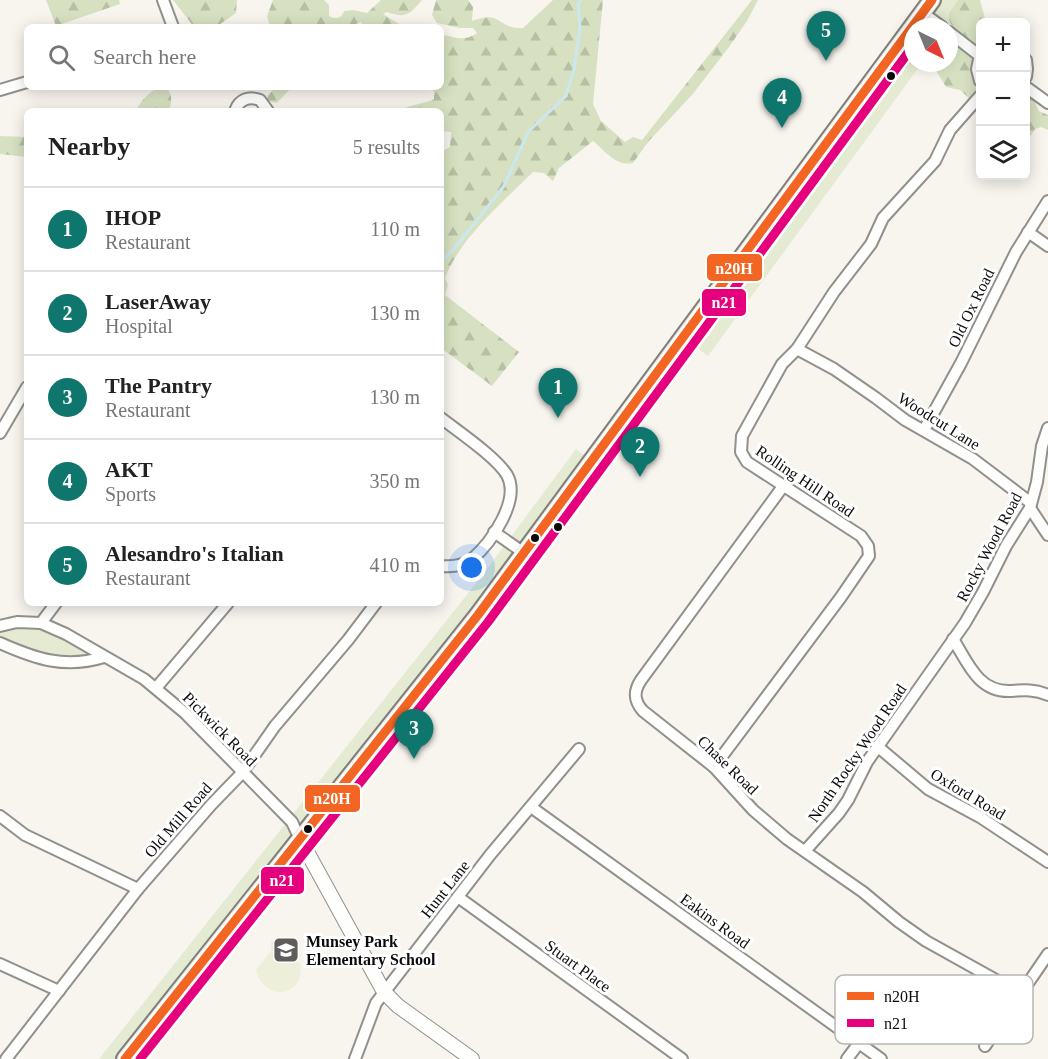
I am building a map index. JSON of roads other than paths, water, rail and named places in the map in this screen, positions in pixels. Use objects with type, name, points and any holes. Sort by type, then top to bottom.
[{"type":"main road","points":[[125,1059],[444,659],[927,6]]},
{"type":"street","points":[[163,0],[172,24]]},
{"type":"street","points":[[958,39],[976,52]]},
{"type":"street","points":[[0,90],[24,83]]},
{"type":"street","points":[[1030,90],[1048,103]]},
{"type":"street","points":[[237,108],[240,103],[249,98],[260,100],[266,108]]},
{"type":"street","name":"Rolling Hill Road","points":[[714,767],[842,597],[869,556],[868,546],[861,536],[747,462],[742,455],[740,445],[742,436],[779,369],[797,350],[834,292],[871,244],[883,218],[935,161],[950,130],[976,101]]},
{"type":"street","name":"Old Ox Road","points":[[924,430],[966,353],[1011,260],[1048,201]]},
{"type":"street","points":[[1028,232],[1048,246]]},
{"type":"street","name":"Woodcut Lane","points":[[797,350],[834,369],[905,420],[973,459],[1030,505],[1048,535]]},
{"type":"street","points":[[0,433],[24,392]]},
{"type":"street","points":[[444,420],[495,461],[506,473],[511,483],[511,498],[506,514],[494,532],[471,559],[461,565],[444,566]]},
{"type":"street","name":"Rocky Wood Road","points":[[953,639],[983,592],[1030,505],[1048,428]]},
{"type":"street","name":"Chase Road","points":[[784,485],[640,680],[635,691],[636,701],[643,711],[714,767],[753,810],[787,839],[864,892],[899,922],[926,941],[987,975]]},
{"type":"street","points":[[494,532],[524,553]]},
{"type":"street","points":[[41,624],[54,606]]},
{"type":"street","points":[[156,688],[225,606]]},
{"type":"street","name":"Old Mill Road","points":[[6,1059],[138,889],[242,773],[275,726],[374,606]]},
{"type":"street","name":"Pickwick Road","points":[[0,626],[17,622],[41,624],[66,634],[132,671],[156,688],[185,713],[292,822],[300,839]]},
{"type":"street","points":[[953,639],[972,670],[989,688],[999,691],[1031,689],[1048,695]]},
{"type":"street","name":"North Rocky Wood Road","points":[[805,851],[848,800],[860,773],[877,746],[953,639]]},
{"type":"street","points":[[0,643],[28,655],[66,663],[104,657]]},
{"type":"street","name":"Oxford Road","points":[[877,746],[935,794],[980,817],[1048,862]]},
{"type":"street","name":"Hunt Lane","points":[[355,1059],[372,1009],[384,992],[458,897],[579,750]]},
{"type":"street","name":"Eakins Road","points":[[531,807],[835,1026]]},
{"type":"street","points":[[0,816],[25,835],[138,889]]},
{"type":"street","points":[[300,839],[384,992],[398,1006],[472,1059]]},
{"type":"street","name":"Stuart Place","points":[[458,897],[682,1059]]},
{"type":"street","points":[[1033,976],[1048,954]]},
{"type":"street","points":[[0,964],[59,991]]},
{"type":"street","points":[[847,1059],[858,1044]]},
{"type":"street","name":"Eakins Road","points":[[860,1044],[881,1059]]},
{"type":"waterway","points":[[444,258],[504,186],[528,132],[566,96],[574,69],[580,28],[578,5],[581,0]]},
{"type":"place","name":"Alesandro's Italian","points":[[826,61]]},
{"type":"place","name":"AKT","points":[[782,128]]},
{"type":"place","name":"IHOP","points":[[558,418]]},
{"type":"place","name":"LaserAway","points":[[640,477]]},
{"type":"place","name":"The Pantry","points":[[414,759]]},
{"type":"place","name":"Munsey Park Elementary School","points":[[286,950]]}]
